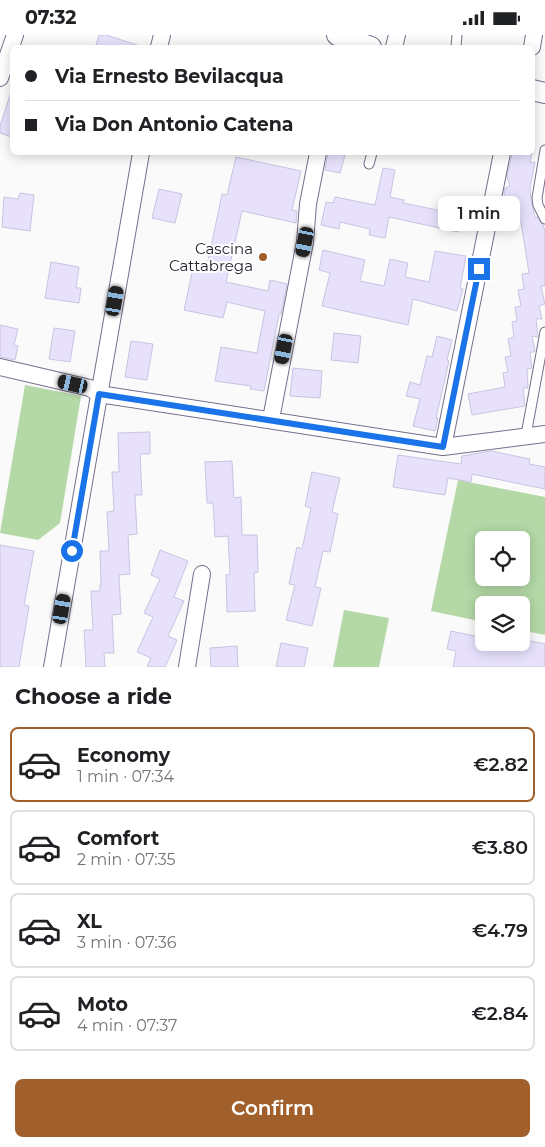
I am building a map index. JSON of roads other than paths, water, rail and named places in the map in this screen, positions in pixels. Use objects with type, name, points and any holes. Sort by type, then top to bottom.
[{"type":"street","points":[[339,40],[362,45]]},
{"type":"street","points":[[0,78],[10,51]]},
{"type":"street","points":[[52,667],[141,155]]},
{"type":"street","points":[[270,419],[305,242],[308,204],[318,155]]},
{"type":"street","points":[[443,447],[502,155]]},
{"type":"street","points":[[0,367],[90,387],[99,394],[443,447],[545,434]]},
{"type":"street","points":[[186,667],[202,574]]},
{"type":"lane","points":[[545,150],[537,198],[538,205],[545,219]]},
{"type":"lane","points":[[370,164],[372,155]]},
{"type":"lane","points":[[526,435],[545,333]]},
{"type":"place","name":"Cascina Cattabrega","points":[[263,257]]}]
